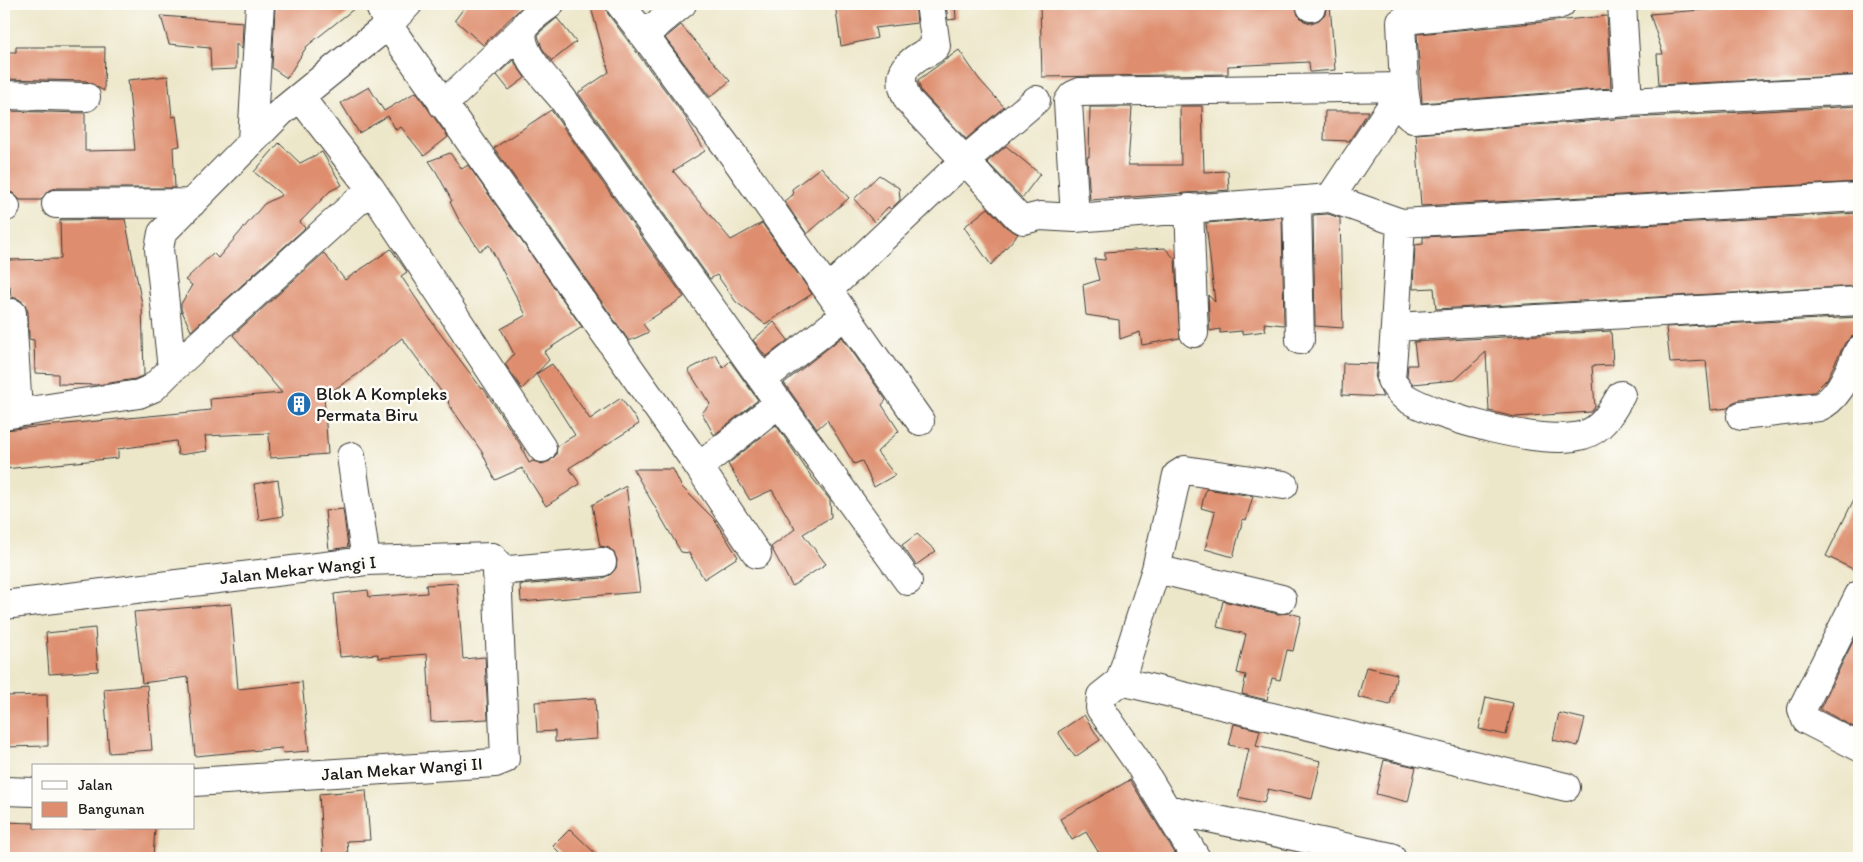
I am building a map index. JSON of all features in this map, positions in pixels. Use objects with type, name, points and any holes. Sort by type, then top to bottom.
[{"type":"street","points":[[252,141],[260,4]]},
{"type":"street","points":[[172,369],[159,249],[162,233],[281,112],[300,97],[383,14],[408,4]]},
{"type":"street","points":[[444,105],[550,4]]},
{"type":"street","points":[[620,4],[733,154],[828,289],[844,316],[920,421]]},
{"type":"street","points":[[644,35],[682,4]]},
{"type":"street","points":[[930,4],[936,46],[908,65],[900,79],[902,86],[908,100],[964,162],[1021,218],[1075,218],[1330,198],[1401,223],[1859,197]]},
{"type":"street","points":[[1561,4],[1404,20],[1400,25],[1404,87],[1408,115],[1413,119],[1628,102],[1859,90]]},
{"type":"street","points":[[1622,4],[1628,102]]},
{"type":"street","points":[[383,14],[444,105],[699,467],[757,554]]},
{"type":"street","points":[[525,27],[522,40],[528,56],[562,98],[908,581]]},
{"type":"street","points":[[1075,218],[1068,102],[1073,95],[1080,92],[1404,87]]},
{"type":"street","points":[[1330,198],[1404,87]]},
{"type":"street","points":[[4,95],[86,97]]},
{"type":"street","points":[[300,97],[370,189],[542,448]]},
{"type":"street","points":[[828,289],[964,162],[1036,100]]},
{"type":"street","points":[[12,313],[11,413],[139,394],[153,388],[370,189]]},
{"type":"street","points":[[1297,202],[1300,340]]},
{"type":"street","points":[[56,204],[192,203]]},
{"type":"street","points":[[1189,208],[1194,333]]},
{"type":"street","points":[[1401,223],[1391,380],[1403,396],[1441,415],[1513,432],[1554,437],[1582,436],[1600,427],[1621,395]]},
{"type":"street","points":[[1395,327],[1859,301]]},
{"type":"street","points":[[762,379],[844,316]]},
{"type":"street","points":[[1741,416],[1819,407],[1827,404],[1835,396],[1859,350]]},
{"type":"street","points":[[699,467],[779,403]]},
{"type":"street","points":[[351,456],[366,561]]},
{"type":"street","points":[[1196,858],[1139,764],[1100,708],[1101,696],[1120,681],[1156,569],[1177,475],[1180,471],[1185,470],[1284,485]]},
{"type":"street","name":"Jalan Mekar Wangi I","points":[[4,605],[366,561],[492,556],[498,571]]},
{"type":"street","points":[[498,571],[602,562]]},
{"type":"street","points":[[1156,569],[1282,599]]},
{"type":"street","name":"Jalan Mekar Wangi II","points":[[195,782],[502,762],[507,751],[500,655],[498,571]]},
{"type":"street","points":[[1859,595],[1802,709],[1806,720],[1859,747]]},
{"type":"street","points":[[1120,681],[1566,787]]},
{"type":"street","points":[[4,791],[32,792]]},
{"type":"street","points":[[1166,809],[1391,857]]},
{"type":"building","points":[[279,4],[360,4],[307,46],[287,78],[272,68],[275,8]]},
{"type":"building","points":[[467,4],[525,4],[483,45],[455,20]]},
{"type":"building","points":[[590,4],[605,4],[608,14],[685,117],[705,151],[673,171],[731,240],[762,223],[812,294],[765,324],[736,302],[717,275],[710,279],[578,93],[609,72]]},
{"type":"building","points":[[835,4],[915,4],[917,23],[875,28],[877,38],[841,46]]},
{"type":"building","points":[[946,4],[955,4],[956,19],[948,20]]},
{"type":"building","points":[[1040,4],[1295,4],[1298,15],[1304,21],[1311,23],[1319,20],[1325,14],[1327,4],[1330,4],[1335,70],[1310,72],[1309,62],[1228,66],[1228,74],[1042,77]]},
{"type":"building","points":[[1779,4],[1859,4],[1859,75],[1659,85],[1657,54],[1663,54],[1650,14]]},
{"type":"building","points":[[161,16],[243,22],[242,49],[236,44],[236,69],[211,70],[210,48],[169,44]]},
{"type":"building","points":[[1607,16],[1611,88],[1422,103],[1417,34]]},
{"type":"building","points":[[557,18],[576,42],[552,61],[542,48],[538,36],[540,32]]},
{"type":"building","points":[[681,25],[730,81],[710,97],[665,38]]},
{"type":"building","points":[[16,47],[105,47],[104,91],[86,81],[4,79],[4,52],[16,52]]},
{"type":"building","points":[[959,50],[979,79],[1004,107],[966,139],[921,91],[918,80]]},
{"type":"building","points":[[513,60],[525,78],[509,90],[497,75]]},
{"type":"building","points":[[168,76],[172,117],[176,116],[180,146],[173,147],[175,188],[56,188],[48,191],[41,200],[20,200],[13,193],[4,191],[4,111],[85,113],[85,151],[135,150],[128,80]]},
{"type":"building","points":[[369,87],[384,111],[416,92],[448,137],[424,156],[401,127],[396,130],[388,116],[359,133],[341,103]]},
{"type":"building","points":[[1180,106],[1202,106],[1204,172],[1228,171],[1229,190],[1090,200],[1087,157],[1089,157],[1090,107],[1132,107],[1128,165],[1181,165]]},
{"type":"building","points":[[1859,106],[1859,182],[1421,206],[1416,134],[1629,118]]},
{"type":"building","points":[[551,110],[684,297],[643,324],[649,332],[629,341],[494,148]]},
{"type":"building","points":[[1325,111],[1369,111],[1349,141],[1324,140]]},
{"type":"building","points":[[279,143],[300,163],[322,152],[342,185],[330,191],[300,222],[305,228],[191,331],[181,309],[181,304],[192,285],[185,280],[213,253],[218,258],[264,204],[282,195],[254,172]]},
{"type":"building","points":[[1006,146],[1040,174],[1022,198],[987,162]]},
{"type":"building","points":[[450,153],[462,169],[468,165],[582,327],[544,352],[549,360],[522,389],[505,364],[514,354],[501,329],[526,315],[489,245],[480,251],[459,220],[450,202],[452,201],[429,161]]},
{"type":"building","points":[[821,167],[849,198],[807,234],[784,201],[793,195],[792,189]]},
{"type":"building","points":[[879,175],[899,188],[900,200],[891,209],[888,207],[874,222],[854,199]]},
{"type":"building","points":[[988,208],[1006,227],[1018,234],[991,265],[964,227]]},
{"type":"building","points":[[1859,213],[1859,286],[1436,309],[1434,288],[1413,289],[1415,245],[1423,244],[1423,237]]},
{"type":"building","points":[[1328,214],[1340,218],[1343,328],[1315,326],[1313,215]]},
{"type":"building","points":[[1282,217],[1284,325],[1264,323],[1266,331],[1242,334],[1242,331],[1220,333],[1220,329],[1210,331],[1208,295],[1215,302],[1206,223]]},
{"type":"building","points":[[125,219],[142,304],[144,375],[135,379],[97,385],[58,384],[58,374],[35,373],[34,340],[29,339],[28,312],[25,304],[19,299],[11,297],[10,286],[4,286],[4,260],[61,259],[60,220]]},
{"type":"building","points":[[1165,248],[1175,259],[1180,338],[1142,345],[1140,332],[1120,339],[1119,320],[1086,315],[1083,285],[1099,280],[1094,259],[1105,260],[1105,252]]},
{"type":"building","points":[[391,249],[407,272],[401,276],[436,328],[483,388],[520,444],[529,463],[533,461],[542,464],[550,461],[556,455],[557,446],[575,435],[536,374],[552,364],[590,419],[621,398],[639,424],[569,468],[580,484],[546,506],[522,468],[495,480],[482,452],[449,402],[402,338],[358,374],[324,396],[328,454],[270,458],[269,433],[205,436],[207,451],[178,455],[176,441],[118,449],[118,458],[4,469],[4,430],[211,410],[210,399],[282,393],[233,335],[324,253],[345,280]]},
{"type":"building","points":[[1859,317],[1859,335],[1851,337],[1845,343],[1827,379],[1814,392],[1739,400],[1732,403],[1728,408],[1711,410],[1706,361],[1670,363],[1666,327]]},
{"type":"building","points":[[774,322],[788,340],[766,357],[753,340]]},
{"type":"building","points":[[1611,331],[1613,365],[1592,366],[1595,407],[1591,412],[1515,417],[1489,411],[1486,352],[1455,380],[1413,384],[1407,376],[1408,365],[1417,365],[1414,342]]},
{"type":"building","points":[[842,337],[886,400],[882,405],[899,431],[877,452],[895,475],[874,487],[862,461],[854,464],[827,420],[817,429],[784,383]]},
{"type":"building","points":[[716,355],[723,368],[730,361],[758,400],[714,435],[702,413],[710,404],[688,370]]},
{"type":"building","points":[[1343,363],[1377,364],[1375,379],[1383,397],[1342,395]]},
{"type":"building","points":[[776,425],[813,479],[830,500],[831,517],[803,534],[826,564],[792,586],[771,547],[795,529],[772,490],[750,500],[728,464]]},
{"type":"building","points":[[633,469],[673,469],[681,486],[714,519],[738,557],[704,579],[689,553],[681,552]]},
{"type":"building","points":[[278,480],[283,516],[259,520],[254,484]]},
{"type":"building","points":[[626,486],[640,592],[521,602],[520,585],[603,578],[611,574],[616,568],[617,560],[609,548],[600,546],[592,505]]},
{"type":"building","points":[[1206,489],[1253,496],[1246,520],[1243,519],[1233,557],[1205,549],[1215,512],[1201,508]]},
{"type":"building","points":[[1859,489],[1859,572],[1826,556]]},
{"type":"building","points":[[343,509],[348,547],[329,550],[325,511]]},
{"type":"building","points":[[917,534],[936,551],[916,565],[902,545]]},
{"type":"building","points":[[457,583],[463,659],[485,657],[488,719],[431,722],[427,654],[378,658],[378,654],[340,657],[334,594],[368,590],[369,597],[427,593],[426,585]]},
{"type":"building","points":[[1223,601],[1278,614],[1289,613],[1301,616],[1293,651],[1287,650],[1280,680],[1272,678],[1267,700],[1242,694],[1246,675],[1237,673],[1246,634],[1217,627]]},
{"type":"building","points":[[231,604],[238,689],[302,682],[309,751],[283,753],[282,748],[195,756],[188,677],[142,683],[134,612]]},
{"type":"building","points":[[95,628],[98,671],[49,674],[46,633]]},
{"type":"building","points":[[1859,629],[1859,730],[1820,709]]},
{"type":"building","points":[[1366,667],[1397,674],[1390,705],[1358,697]]},
{"type":"building","points":[[147,685],[152,750],[109,753],[104,689]]},
{"type":"building","points":[[47,695],[48,746],[4,747],[4,696]]},
{"type":"building","points":[[1486,697],[1513,703],[1506,735],[1479,729]]},
{"type":"building","points":[[595,698],[597,739],[555,742],[555,731],[537,732],[535,702]]},
{"type":"building","points":[[1559,713],[1585,719],[1578,746],[1553,740]]},
{"type":"building","points":[[1084,715],[1100,740],[1075,757],[1058,732]]},
{"type":"building","points":[[1234,724],[1260,730],[1256,746],[1321,761],[1312,799],[1268,789],[1264,803],[1238,797],[1249,749],[1229,745]]},
{"type":"building","points":[[1384,760],[1416,767],[1408,802],[1376,794]]},
{"type":"building","points":[[1130,780],[1178,858],[1102,858],[1086,832],[1072,840],[1060,819]]},
{"type":"building","points":[[366,790],[370,840],[347,841],[348,855],[323,857],[319,794]]},
{"type":"building","points":[[4,822],[32,823],[32,830],[155,830],[153,858],[4,858]]},
{"type":"building","points":[[570,829],[600,858],[565,858],[553,846]]},
{"type":"place","name":"Blok A Kompleks Permata Biru","points":[[299,404]]}]
